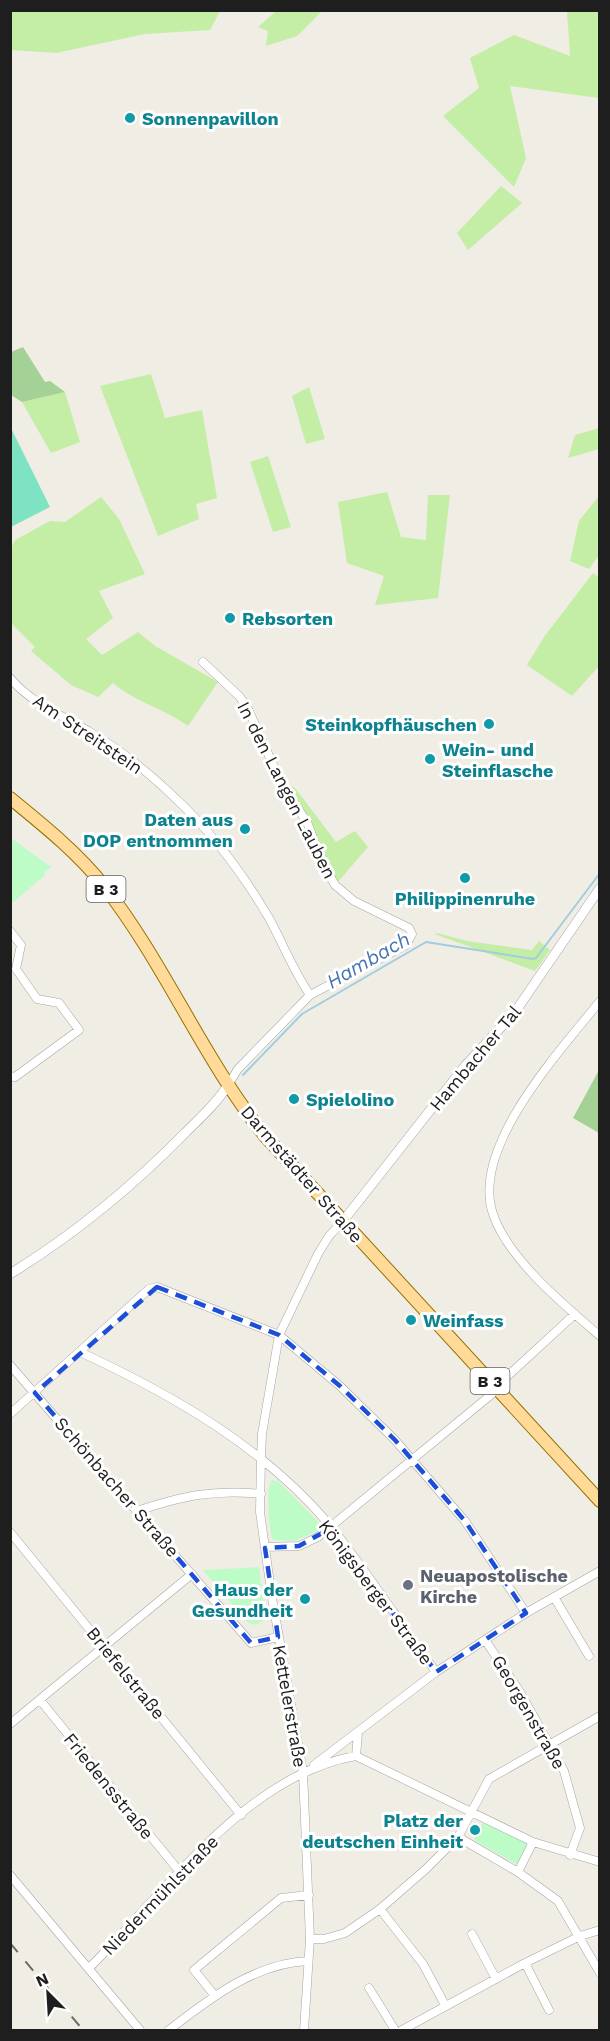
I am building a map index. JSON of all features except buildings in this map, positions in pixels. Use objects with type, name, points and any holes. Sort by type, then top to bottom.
[{"type":"main road","name":"Darmstädter Straße","points":[[10,798],[70,850],[103,885],[130,923],[228,1085],[265,1136],[600,1501]]},
{"type":"street","name":"In den Langen Lauben","points":[[203,662],[240,697],[249,711],[283,787],[307,822],[322,862],[335,885],[354,901],[409,928],[412,934],[406,945],[310,995]]},
{"type":"street","name":"Am Streitstein","points":[[10,678],[33,699],[92,733],[132,761],[173,795],[208,832],[269,919],[296,974],[310,995]]},
{"type":"street","name":"Hambacher Tal","points":[[343,1221],[465,1066],[516,1012],[600,888]]},
{"type":"street","points":[[10,931],[21,945],[13,971],[37,999],[59,1003],[79,1030],[15,1077],[10,1076]]},
{"type":"street","points":[[10,1274],[103,1209],[166,1153],[228,1085],[238,1069],[310,995]]},
{"type":"street","points":[[600,1001],[522,1106],[496,1154],[489,1178],[490,1204],[502,1233],[518,1257],[600,1336]]},
{"type":"street","name":"Kettelerstraße","points":[[304,2031],[310,1940],[303,1772],[278,1637],[265,1548],[261,1494],[262,1434],[279,1335],[318,1254],[329,1236],[343,1221]]},
{"type":"street","points":[[10,1414],[149,1289],[157,1287],[279,1335],[340,1386],[413,1460],[465,1521],[526,1613]]},
{"type":"street","points":[[265,1548],[299,1546],[331,1528],[496,1388],[575,1314]]},
{"type":"street","name":"Königsberger Straße","points":[[81,1352],[166,1394],[261,1457],[331,1528],[436,1672]]},
{"type":"street","name":"Schönbacher Straße","points":[[10,1365],[251,1643],[278,1637]]},
{"type":"street","points":[[137,1511],[198,1493],[230,1491],[261,1494]]},
{"type":"street","name":"Briefelstraße","points":[[10,1532],[241,1815]]},
{"type":"street","points":[[303,1772],[358,1733],[436,1672],[526,1613],[600,1571]]},
{"type":"street","points":[[10,1724],[192,1574]]},
{"type":"street","points":[[554,1597],[589,1656]]},
{"type":"street","name":"Georgenstraße","points":[[486,1640],[520,1692],[564,1771],[580,1828],[570,1855]]},
{"type":"street","name":"Friedensstraße","points":[[40,1700],[179,1871]]},
{"type":"street","points":[[310,1940],[345,1933],[380,1909],[426,1869],[458,1837],[489,1779],[600,1716]]},
{"type":"street","points":[[358,1733],[356,1756],[533,1842],[570,1855],[600,1862]]},
{"type":"street","name":"Niedermühlstraße","points":[[89,1968],[121,1937],[179,1871],[241,1815],[303,1772],[334,1760],[356,1756]]},
{"type":"street","points":[[458,1837],[518,1872],[558,1901],[600,1973]]},
{"type":"street","points":[[518,1872],[533,1842]]},
{"type":"street","points":[[10,1875],[140,2031]]},
{"type":"street","points":[[215,1996],[194,1970],[281,1898],[309,1895]]},
{"type":"street","points":[[380,1909],[423,1964],[446,2005]]},
{"type":"street","points":[[402,2031],[525,1963],[580,1936],[600,1930]]},
{"type":"street","points":[[472,1934],[496,1979]]},
{"type":"street","points":[[170,2031],[215,1996],[273,1967],[290,1962],[308,1961]]},
{"type":"street","points":[[525,1963],[549,2010]]},
{"type":"street","points":[[369,1988],[395,2031]]},
{"type":"highlighted area","points":[[157,1287],[279,1335],[340,1386],[395,1440],[465,1521],[526,1613],[436,1672],[331,1528],[299,1546],[265,1548],[278,1637],[251,1643],[35,1393]]},
{"type":"green space","points":[[11,10],[220,11],[210,30],[145,34],[56,53],[11,50]]},
{"type":"green space","points":[[276,11],[322,11],[297,36],[266,46],[268,31],[258,27]]},
{"type":"green space","points":[[567,11],[599,11],[599,98],[510,86],[526,158],[514,187],[443,116],[479,88],[470,58],[514,35],[570,56]]},
{"type":"green space","points":[[501,186],[522,203],[468,250],[457,233]]},
{"type":"green space","points":[[23,347],[45,382],[50,381],[65,392],[22,402],[11,395],[11,352]]},
{"type":"green space","points":[[151,374],[165,418],[202,410],[217,498],[196,504],[199,519],[158,536],[100,386]]},
{"type":"green space","points":[[309,387],[325,439],[306,444],[292,396]]},
{"type":"green space","points":[[65,392],[80,442],[51,453],[22,402]]},
{"type":"green space","points":[[11,428],[50,507],[10,527]]},
{"type":"green space","points":[[599,428],[599,449],[568,458],[575,435]]},
{"type":"green space","points":[[268,456],[291,527],[273,532],[250,462]]},
{"type":"green space","points":[[387,492],[401,537],[426,540],[428,495],[450,495],[438,598],[375,605],[384,576],[347,563],[338,502]]},
{"type":"green space","points":[[599,496],[599,555],[589,569],[570,561],[579,521]]},
{"type":"green space","points":[[101,497],[119,519],[145,574],[99,591],[113,618],[86,639],[102,655],[138,632],[155,646],[218,682],[188,726],[113,683],[98,697],[71,685],[31,651],[35,647],[11,623],[11,548],[15,540],[50,521],[65,522]]},
{"type":"green space","points":[[593,573],[599,577],[599,666],[572,696],[527,665],[544,637]]},
{"type":"green space","points":[[284,782],[295,788],[336,842],[355,831],[368,847],[337,883]]},
{"type":"green space","points":[[11,838],[51,867],[11,904]]},
{"type":"green space","points":[[435,934],[467,941],[532,950],[539,941],[550,950],[535,971]]},
{"type":"green space","points":[[599,1070],[599,1133],[573,1118]]},
{"type":"green space","points":[[272,1480],[278,1481],[320,1524],[318,1531],[294,1541],[273,1540],[268,1500]]},
{"type":"green space","points":[[259,1567],[265,1616],[262,1622],[254,1625],[247,1622],[203,1570]]},
{"type":"green space","points":[[483,1823],[529,1843],[518,1865],[474,1840]]},
{"type":"waterway","name":"Hambach","points":[[243,1075],[302,1014],[426,942],[536,958],[600,873]]},
{"type":"railway","points":[[10,1943],[83,2030]]},
{"type":"place","name":"Sonnenpavillon","points":[[130,118]]},
{"type":"place","name":"Rebsorten","points":[[230,618]]},
{"type":"place","name":"Steinkopfhäuschen","points":[[489,724]]},
{"type":"place","name":"Wein- und Steinflasche","points":[[430,759]]},
{"type":"place","name":"Daten aus DOP entnommen","points":[[245,829]]},
{"type":"place","name":"Philippinenruhe","points":[[465,878]]},
{"type":"place","name":"Spielolino","points":[[294,1099]]},
{"type":"place","name":"Weinfass","points":[[411,1320]]},
{"type":"place","name":"Neuapostolische Kirche","points":[[408,1585]]},
{"type":"place","name":"Haus der Gesundheit","points":[[305,1599]]},
{"type":"place","name":"Platz der deutschen Einheit","points":[[475,1830]]}]
